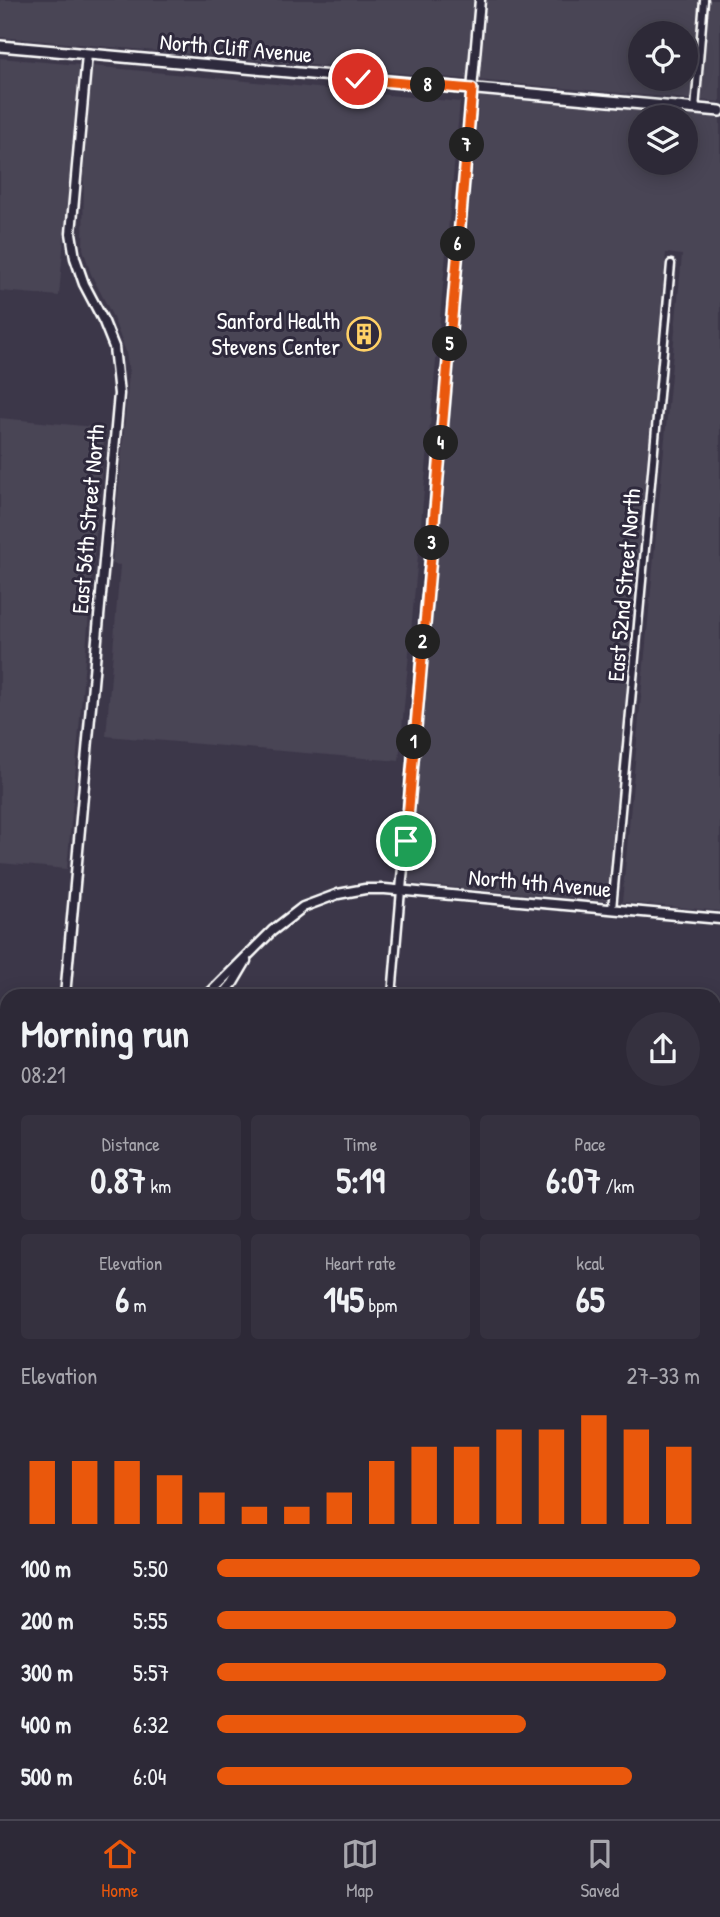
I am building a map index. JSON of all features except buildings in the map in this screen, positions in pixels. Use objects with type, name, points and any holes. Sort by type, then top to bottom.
[{"type":"main road","name":"North Cliff Avenue","points":[[0,46],[650,105]]},
{"type":"main road","name":"North Cliff Avenue","points":[[698,109],[720,111]]},
{"type":"street","points":[[393,989],[480,0]]},
{"type":"street","points":[[695,105],[704,0]]},
{"type":"street","name":"East 56th Street North","points":[[66,989],[119,394],[114,347],[104,321],[84,285],[75,258],[71,233],[87,54]]},
{"type":"street","name":"East 52nd Street North","points":[[611,909],[671,264]]},
{"type":"street","name":"North 4th Avenue","points":[[213,989],[282,922],[314,902],[358,890],[401,890],[720,919]]},
{"type":"street","name":"North 4th Avenue","points":[[228,989],[251,953]]},
{"type":"shaded area","points":[[0,0],[720,0],[720,102],[0,37]]},
{"type":"shaded area","points":[[0,58],[79,65],[59,296],[0,291]]},
{"type":"shaded area","points":[[92,66],[460,102],[399,761],[106,736],[120,565],[112,564],[129,373],[126,352],[112,315],[91,274],[83,249],[84,167]]},
{"type":"shaded area","points":[[479,96],[628,110],[628,175],[698,175],[698,116],[720,118],[720,911],[622,902],[682,255],[666,253],[607,901],[407,883]]},
{"type":"shaded area","points":[[0,418],[105,428],[67,869],[0,863]]},
{"type":"place","name":"Sanford Health Stevens Center","points":[[364,334]]},
{"type":"route","points":[[358,79],[472,89],[406,841]]}]
